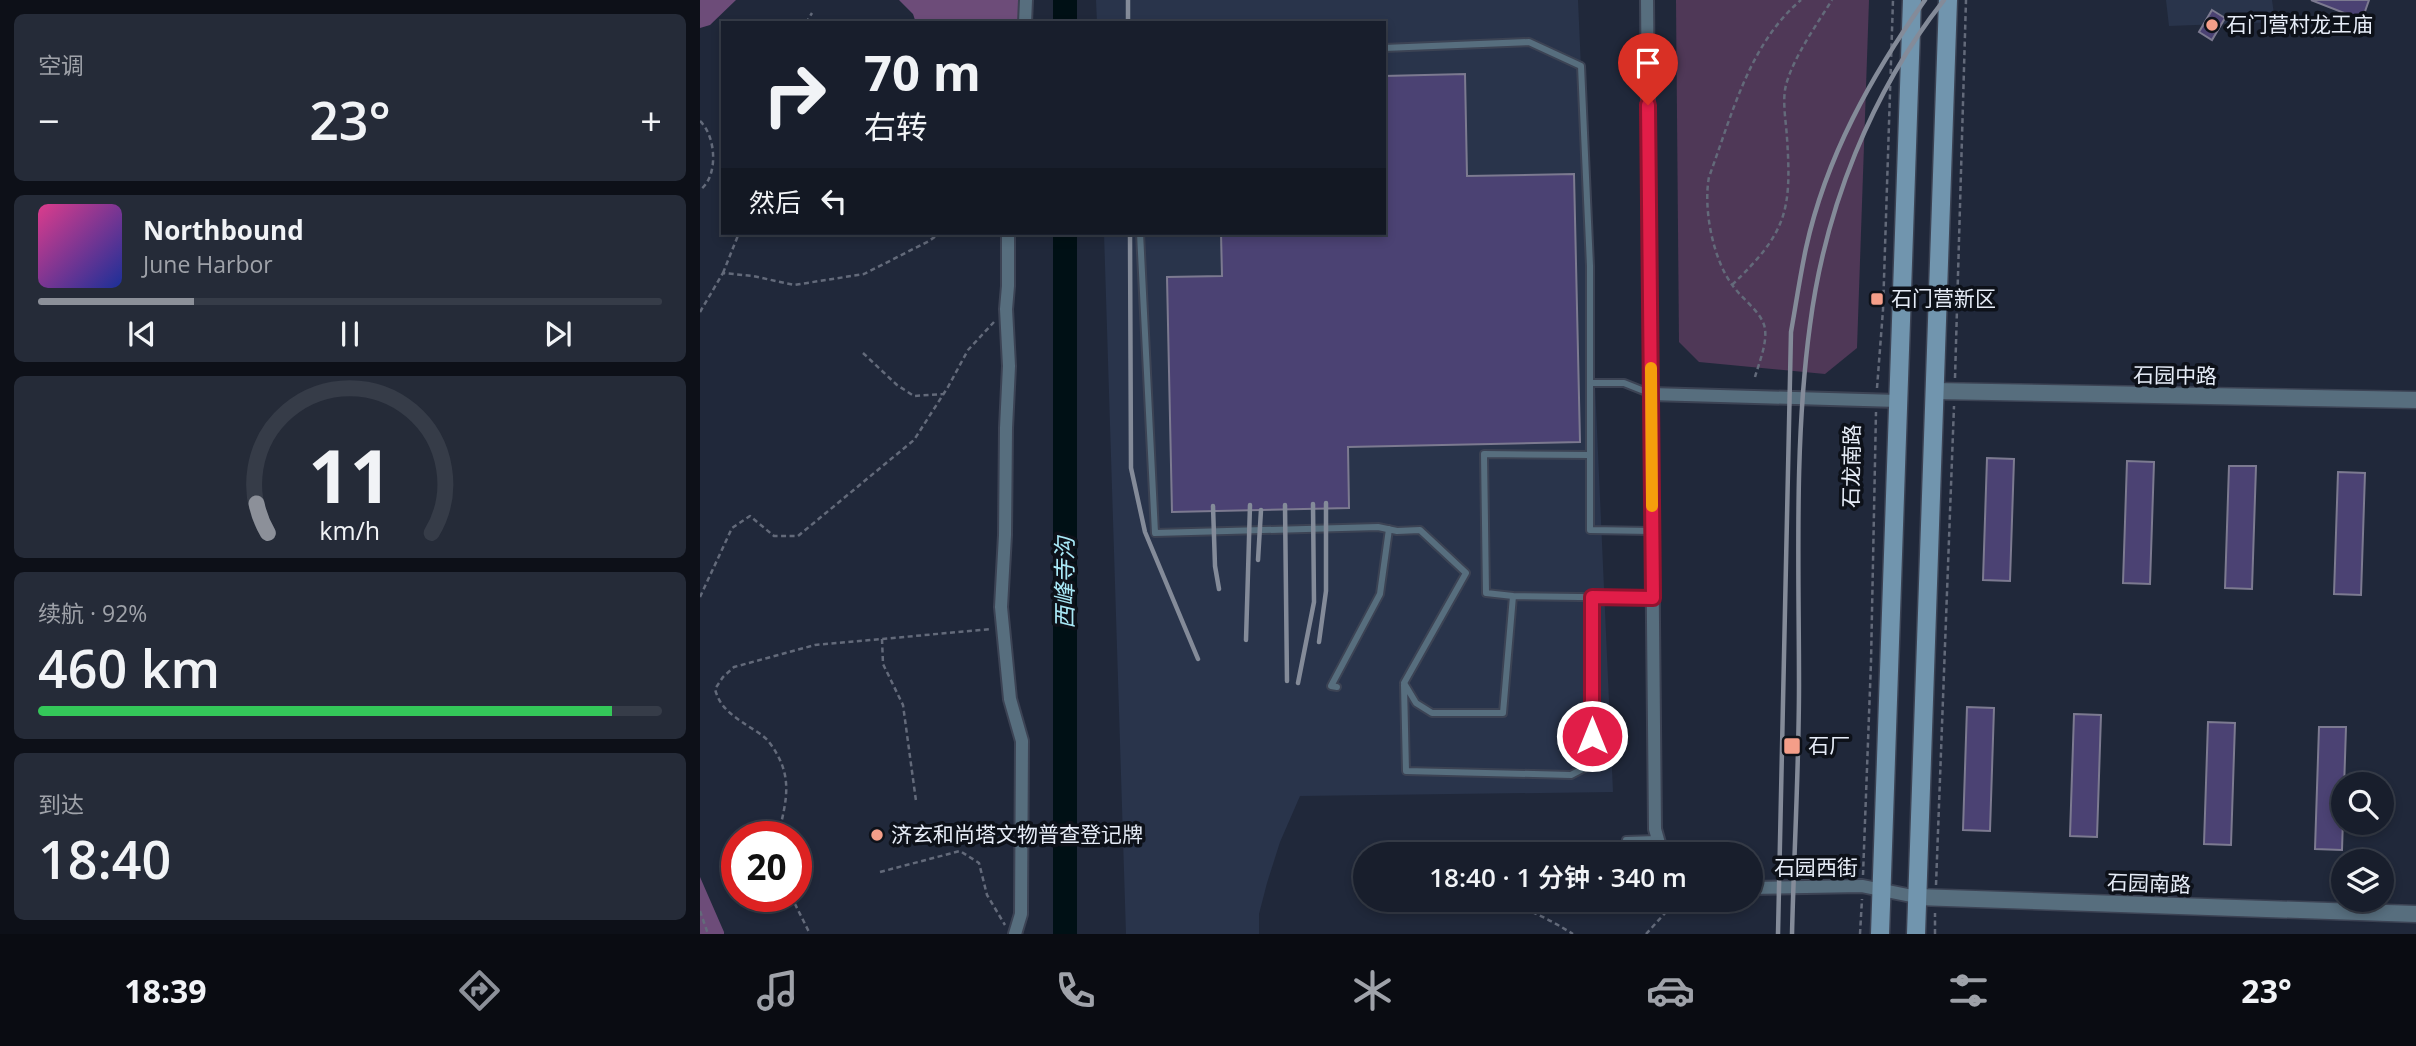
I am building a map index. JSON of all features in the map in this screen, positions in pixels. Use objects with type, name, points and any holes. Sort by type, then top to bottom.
[{"type":"main road","name":"石龙南路","points":[[1880,934],[1912,0]]},
{"type":"main road","points":[[1916,934],[1948,0]]},
{"type":"street","points":[[1025,21],[1026,0]]},
{"type":"street","points":[[1647,0],[1655,829],[1658,842]]},
{"type":"street","points":[[1008,235],[1006,309],[1009,366],[1001,607],[1010,699],[1022,741],[1021,914],[1013,934]]},
{"type":"street","name":"石园中路","points":[[1934,391],[2416,400]]},
{"type":"street","points":[[1651,394],[1898,401]]},
{"type":"street","name":"石园西街","points":[[1763,888],[1862,886],[1881,890]]},
{"type":"street","name":"石园南路","points":[[1881,890],[1917,897],[2416,914]]},
{"type":"lane","points":[[1386,48],[1530,42],[1581,66],[1590,267],[1590,530],[1652,531]]},
{"type":"lane","points":[[1140,235],[1155,533],[1378,527],[1420,530],[1466,573],[1404,683],[1406,771],[1571,775],[1592,764],[1592,597]]},
{"type":"lane","points":[[1590,383],[1624,383],[1651,394]]},
{"type":"lane","points":[[1590,455],[1484,454],[1486,593],[1513,596],[1653,598]]},
{"type":"lane","points":[[1337,687],[1331,686],[1380,594],[1389,529]]},
{"type":"lane","points":[[1404,683],[1416,703],[1432,713],[1503,713],[1513,596]]},
{"type":"lane","points":[[1626,840],[1657,839]]},
{"type":"path","points":[[1755,377],[1765,328],[1760,318],[1732,285],[1717,257],[1706,195],[1710,177],[1756,56],[1785,14],[1801,0]]},
{"type":"path","points":[[1732,285],[1757,261],[1775,237],[1783,218],[1788,194],[1785,100],[1787,84],[1808,38],[1832,0]]},
{"type":"path","name":"石龙南路","points":[[1860,934],[1871,663],[1876,401],[1883,310],[1893,0]]},
{"type":"path","points":[[1935,934],[1966,0]]},
{"type":"path","points":[[807,21],[812,13]]},
{"type":"path","points":[[700,121],[704,124],[712,144],[713,165],[705,187],[700,190]]},
{"type":"path","points":[[700,312],[723,273],[738,235]]},
{"type":"path","points":[[723,273],[794,285],[864,274],[929,242],[938,235]]},
{"type":"path","points":[[700,597],[732,528],[750,516],[774,536],[797,537],[914,440],[968,350],[1006,309]]},
{"type":"path","points":[[863,353],[897,385],[914,396],[943,394]]},
{"type":"path","points":[[781,821],[786,801],[786,776],[768,740],[726,711],[717,698],[715,689],[734,667],[815,646],[1003,628]]},
{"type":"path","points":[[882,639],[883,664],[903,705],[916,801]]},
{"type":"path","points":[[880,872],[960,851],[979,863],[987,895],[1013,934]]},
{"type":"path","points":[[700,911],[708,934]]},
{"type":"path","points":[[799,912],[810,934]]},
{"type":"path","points":[[1532,912],[1573,934]]},
{"type":"path","points":[[1647,934],[1666,912]]},
{"type":"shaded area","points":[[700,0],[736,0],[710,25],[700,28]]},
{"type":"shaded area","points":[[899,0],[1021,0],[1020,21],[915,21],[913,14]]},
{"type":"shaded area","points":[[1096,0],[1578,0],[1613,792],[1300,796],[1280,842],[1267,883],[1259,914],[1259,934],[1126,934],[1104,235],[1386,235],[1386,21],[1097,21]]},
{"type":"shaded area","points":[[1676,0],[1869,0],[1857,348],[1825,374],[1699,362],[1679,342]]},
{"type":"shaded area","points":[[2166,0],[2272,0],[2275,22],[2169,26]]},
{"type":"shaded area","points":[[700,877],[724,932],[724,934],[700,934]]},
{"type":"building","points":[[2311,0],[2369,0],[2362,20]]},
{"type":"building","name":"石门营村龙王庙","points":[[2212,10],[2225,18],[2212,40],[2199,32]]},
{"type":"building","points":[[1465,74],[1467,176],[1574,174],[1580,442],[1348,447],[1349,508],[1172,512],[1167,277],[1222,276],[1221,235],[1386,235],[1386,76]]},
{"type":"building","points":[[1987,458],[2014,459],[2010,581],[1983,580]]},
{"type":"building","points":[[2127,461],[2154,462],[2150,584],[2123,583]]},
{"type":"building","points":[[2229,466],[2256,466],[2252,589],[2225,588]]},
{"type":"building","points":[[2338,472],[2365,473],[2361,595],[2334,594]]},
{"type":"building","points":[[1967,707],[1994,708],[1990,831],[1963,830]]},
{"type":"building","points":[[2074,714],[2101,715],[2097,837],[2070,836]]},
{"type":"building","points":[[2208,722],[2235,723],[2231,845],[2204,844]]},
{"type":"building","points":[[2319,727],[2346,727],[2345,772],[2331,772],[2331,835],[2342,835],[2342,849],[2315,849]]},
{"type":"waterway","name":"西峰寺沟","points":[[1065,0],[1065,21]]},
{"type":"waterway","name":"西峰寺沟","points":[[1065,235],[1065,934]]},
{"type":"railway","points":[[1128,0],[1128,21]]},
{"type":"railway","points":[[1778,934],[1791,332],[1804,258],[1825,182],[1869,88],[1925,0]]},
{"type":"railway","points":[[1792,934],[1799,716],[1799,459],[1810,325],[1827,238],[1855,154],[1894,73],[1944,0]]},
{"type":"railway","points":[[1130,235],[1131,468],[1145,532],[1198,659]]},
{"type":"railway","points":[[1319,642],[1326,591],[1326,503]]},
{"type":"railway","points":[[1298,683],[1314,602],[1313,504]]},
{"type":"railway","points":[[1246,640],[1250,505]]},
{"type":"railway","points":[[1285,505],[1287,681]]},
{"type":"railway","points":[[1213,506],[1215,566],[1219,589]]},
{"type":"railway","points":[[1258,560],[1261,510]]},
{"type":"slow traffic","points":[[1651,368],[1652,506]]},
{"type":"place","name":"石门营村龙王庙","points":[[2212,25]]},
{"type":"place","name":"石门营新区","points":[[1877,299]]},
{"type":"place","name":"石厂","points":[[1792,746]]},
{"type":"place","name":"济玄和尚塔文物普查登记牌","points":[[877,835]]},
{"type":"route","points":[[1592,736],[1592,597],[1653,598],[1648,105]]}]
